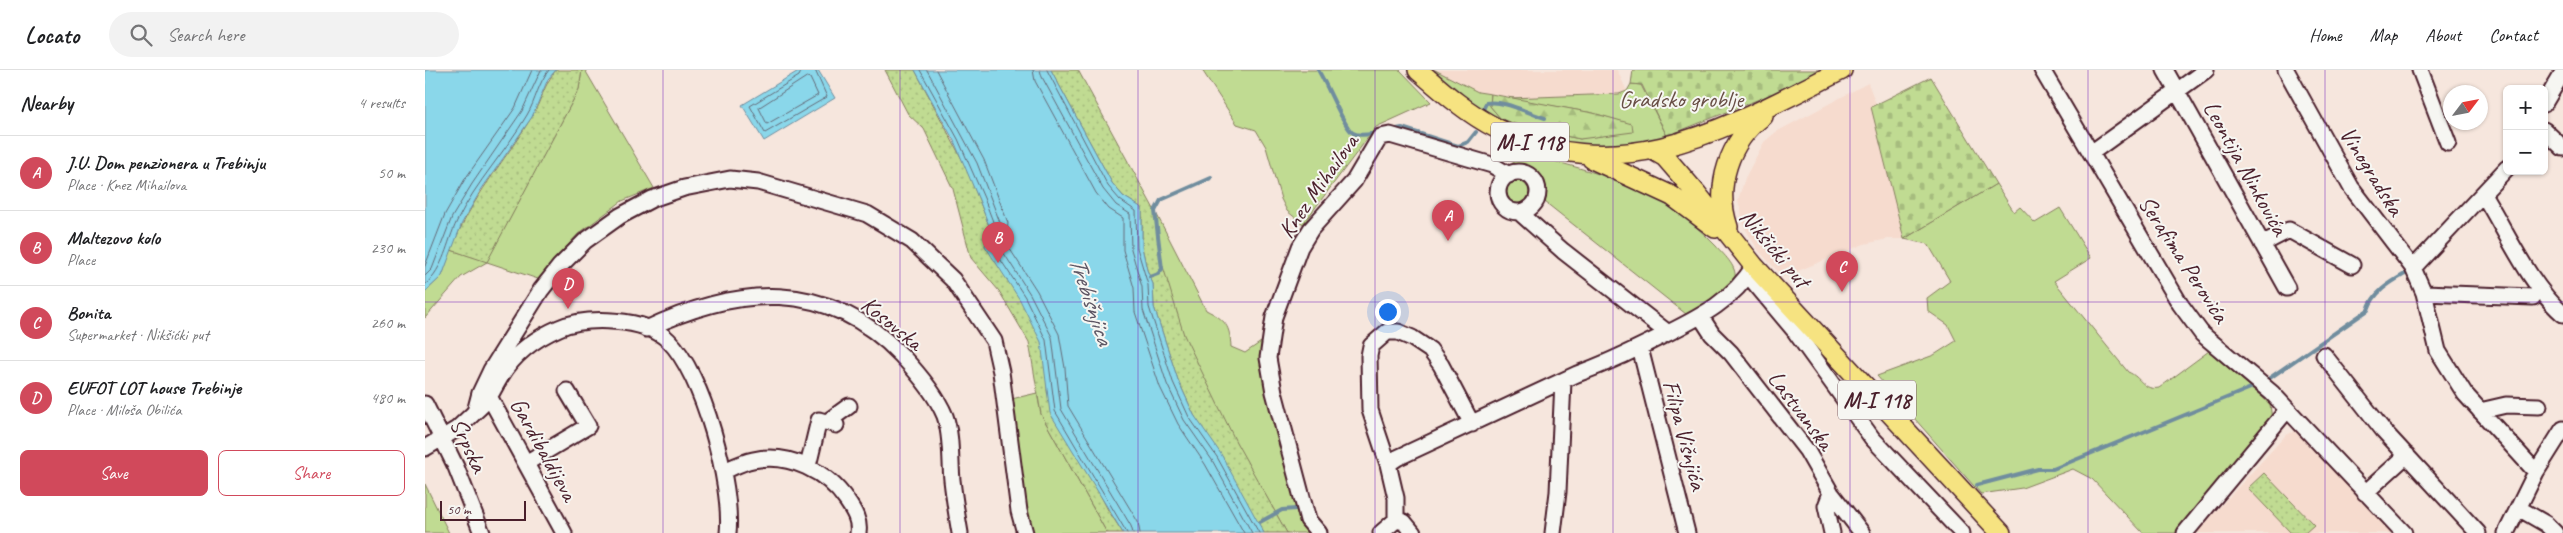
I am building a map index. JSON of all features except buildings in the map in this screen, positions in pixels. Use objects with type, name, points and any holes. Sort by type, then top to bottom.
[{"type":"main road","name":"M-I 118","points":[[1419,70],[1457,103],[1499,130],[1531,142],[1576,152],[1625,155],[1653,150]]},
{"type":"main road","points":[[1653,150],[1713,133],[1842,70]]},
{"type":"main road","points":[[1734,242],[1722,205],[1726,173],[1731,153],[1749,127],[1784,98]]},
{"type":"main road","name":"Nikšićki put","points":[[1653,150],[1665,157],[1691,187],[1734,242],[1751,271],[2001,533]]},
{"type":"main road","name":"M-I 118","points":[[1576,152],[1628,174],[1672,196],[1734,242]]},
{"type":"street","name":"Serafima Perovića","points":[[2042,70],[2180,304],[2202,334],[2261,384],[2404,533]]},
{"type":"street","name":"Leontija Ninkovića","points":[[2165,70],[2287,288]]},
{"type":"street","points":[[2091,153],[2206,70]]},
{"type":"street","name":"Vinogradska","points":[[2285,70],[2351,187],[2413,268],[2424,293],[2438,351],[2465,394],[2536,472]]},
{"type":"street","points":[[2420,70],[2447,143]]},
{"type":"street","points":[[2548,97],[2562,72]]},
{"type":"street","points":[[2548,134],[2563,148]]},
{"type":"street","name":"Knez Mihailova","points":[[1319,533],[1308,520],[1274,392],[1268,358],[1274,317],[1299,247],[1311,229],[1354,181],[1380,138],[1390,136],[1492,165],[1509,174]]},
{"type":"street","points":[[2413,268],[2503,172]]},
{"type":"street","points":[[1522,173],[1533,180],[1536,185],[1537,197],[1535,203],[1525,211],[1519,212],[1506,209],[1499,198],[1500,184],[1509,174],[1522,173]]},
{"type":"street","points":[[485,395],[491,370],[541,290],[560,266],[585,240],[620,216],[652,199],[684,188],[730,179],[772,185],[867,214],[913,241],[953,280],[994,341],[1001,372],[1019,511],[1025,533]]},
{"type":"street","points":[[2483,194],[2529,270],[2553,306],[2563,314]]},
{"type":"street","points":[[1519,212],[1563,250],[1669,333]]},
{"type":"street","points":[[2262,244],[2289,230],[2352,265]]},
{"type":"street","points":[[1388,464],[1397,458],[1563,381],[1640,348],[1701,317],[1727,298],[1751,271]]},
{"type":"street","name":"Nikšićki put","points":[[1751,271],[1871,438],[1962,533]]},
{"type":"street","points":[[2424,293],[2533,297]]},
{"type":"street","name":"Kosovska","points":[[646,329],[675,316],[711,304],[754,297],[781,296],[803,298],[831,306],[871,328],[912,366],[945,417],[960,533]]},
{"type":"street","name":"Lastvanska","points":[[1701,317],[1807,451],[1831,493],[1862,533]]},
{"type":"street","points":[[425,448],[457,429],[475,412],[485,395],[517,355],[534,341],[559,328],[585,321],[612,320],[646,329],[667,339],[681,357],[700,395],[724,471],[728,497],[727,533]]},
{"type":"street","points":[[1381,533],[1396,520],[1396,498],[1388,464],[1370,410],[1369,356],[1371,346],[1387,332],[1397,332],[1412,338],[1430,350],[1441,365],[1472,424]]},
{"type":"street","name":"Filipa Višnjića","points":[[1640,348],[1687,533]]},
{"type":"street","points":[[2324,355],[2383,430],[2477,533]]},
{"type":"street","points":[[1553,533],[1563,381]]},
{"type":"street","points":[[526,463],[588,426],[567,391]]},
{"type":"street","name":"Gardibaldijeva","points":[[485,395],[526,463],[564,533]]},
{"type":"street","name":"Srpska","points":[[425,404],[483,533]]},
{"type":"street","points":[[2480,411],[2506,405],[2539,406]]},
{"type":"street","points":[[808,466],[819,420],[831,423],[849,406]]},
{"type":"street","points":[[2185,533],[2287,410]]},
{"type":"street","points":[[2506,533],[2520,509],[2536,472],[2563,429]]},
{"type":"street","points":[[2365,492],[2407,456]]},
{"type":"street","points":[[724,471],[753,460],[769,458],[808,466],[839,488],[854,511],[859,525],[858,533]]},
{"type":"street","points":[[1831,493],[1827,506],[1832,533]]},
{"type":"street","points":[[2520,509],[2546,524],[2555,533]]},
{"type":"street","points":[[1396,520],[1404,522],[1413,533]]},
{"type":"shaded area","points":[[1435,70],[1617,70],[1627,91],[1619,94],[1509,98],[1478,92]]},
{"type":"shaded area","points":[[1868,83],[1876,104],[1871,107],[1904,239],[1888,239],[1864,244],[1783,277],[1758,250],[1745,228],[1738,200],[1745,178],[1764,142],[1776,132]]},
{"type":"shaded area","points":[[2295,431],[2394,533],[2196,533],[2286,435]]},
{"type":"green space","points":[[556,70],[582,70],[579,89],[487,262],[451,250],[468,213],[531,118],[548,81]]},
{"type":"green space","points":[[582,70],[585,70],[654,188],[622,201],[578,234],[538,279],[487,262],[461,277],[425,318],[425,292],[442,276],[451,250],[487,261],[579,89]]},
{"type":"green space","points":[[885,70],[915,70],[966,167],[990,228],[985,246],[1017,293],[1033,321],[1042,344],[1047,391],[1108,510],[1123,533],[1107,533],[1041,414],[1029,342],[999,291],[971,258],[953,189],[924,129],[908,114]]},
{"type":"green space","points":[[1051,70],[1078,70],[1155,211],[1161,260],[1184,335],[1236,442],[1287,533],[1264,533],[1194,415],[1178,380],[1154,307],[1153,284],[1147,270],[1142,247],[1142,208],[1123,196],[1112,183]]},
{"type":"green space","points":[[1202,70],[1400,70],[1431,102],[1376,127],[1303,224],[1287,211],[1281,199],[1266,147],[1256,130],[1237,124]]},
{"type":"green space","points":[[1427,70],[1435,70],[1478,92],[1491,94],[1490,106],[1501,119],[1530,129],[1580,139],[1632,125],[1593,113],[1509,98],[1619,94],[1627,91],[1631,84],[1641,85],[1667,136],[1634,148],[1585,149],[1509,130]]},
{"type":"green space","name":"Gradsko groblje","points":[[1633,70],[1820,70],[1772,94],[1667,136],[1642,85],[1631,84]]},
{"type":"green space","points":[[1931,77],[1996,184],[1904,239],[1871,107]]},
{"type":"green space","points":[[1491,94],[1593,113],[1632,124],[1633,132],[1580,139],[1530,129],[1501,119],[1490,106]]},
{"type":"green space","points":[[1519,152],[1575,167],[1625,184],[1671,208],[1694,225],[1729,260],[1735,274],[1733,284],[1724,296],[1691,318],[1545,202],[1544,189],[1540,181],[1519,170],[1510,158]]},
{"type":"green space","points":[[1517,181],[1526,184],[1529,193],[1526,202],[1517,205],[1508,202],[1505,193],[1508,184]]},
{"type":"green space","points":[[1996,184],[2014,212],[2020,207],[2035,223],[2060,208],[2091,258],[2054,281],[2128,372],[2146,386],[2159,388],[2209,351],[2270,404],[2272,420],[2267,428],[2177,533],[2143,533],[2092,479],[2073,469],[2022,488],[1981,494],[1877,376],[1934,355],[1956,341],[1948,325],[1928,311],[1927,298],[1950,281],[1928,244],[1904,239]]},
{"type":"green space","points":[[1155,211],[1206,310],[1226,324],[1231,347],[1245,353],[1261,342],[1265,378],[1311,533],[1287,533],[1213,400],[1196,365],[1169,294],[1160,254]]},
{"type":"green space","points":[[1037,393],[1041,414],[1107,533],[1025,533],[1003,401]]},
{"type":"green space","points":[[2264,473],[2314,525],[2305,533],[2291,533],[2248,488]]},
{"type":"green space","points":[[425,484],[449,533],[425,533]]},
{"type":"water","points":[[425,70],[556,70],[548,79],[532,117],[481,190],[462,223],[442,276],[425,292]]},
{"type":"water","points":[[800,70],[818,70],[835,98],[764,141],[742,105]]},
{"type":"water","name":"Trebišnjica","points":[[915,70],[1051,70],[1112,183],[1123,196],[1142,208],[1142,247],[1147,270],[1153,284],[1154,307],[1178,380],[1194,415],[1221,454],[1264,533],[1123,533],[1050,413],[1041,342],[1020,300],[985,246],[990,228],[979,200],[954,141]]},
{"type":"waterway","points":[[1318,70],[1350,130],[1359,135],[1377,133]]},
{"type":"waterway","points":[[1482,112],[1486,103],[1501,103],[1545,118]]},
{"type":"waterway","points":[[1392,130],[1402,128],[1458,146],[1468,142],[1476,132]]},
{"type":"waterway","points":[[1150,277],[1158,274],[1162,269],[1155,211],[1161,200],[1211,178]]},
{"type":"waterway","points":[[2264,382],[2368,310],[2378,294],[2405,274]]},
{"type":"waterway","points":[[1977,485],[2038,469],[2053,469],[2258,385]]},
{"type":"waterway","points":[[1260,522],[1282,510],[1296,509]]},
{"type":"place","name":"J.U. Dom penzionera u Trebinju","points":[[1448,241]]},
{"type":"place","name":"Maltezovo kolo","points":[[998,263]]},
{"type":"place","name":"Bonita","points":[[1842,292]]},
{"type":"place","name":"EUFOT LOT house Trebinje","points":[[568,309]]}]
